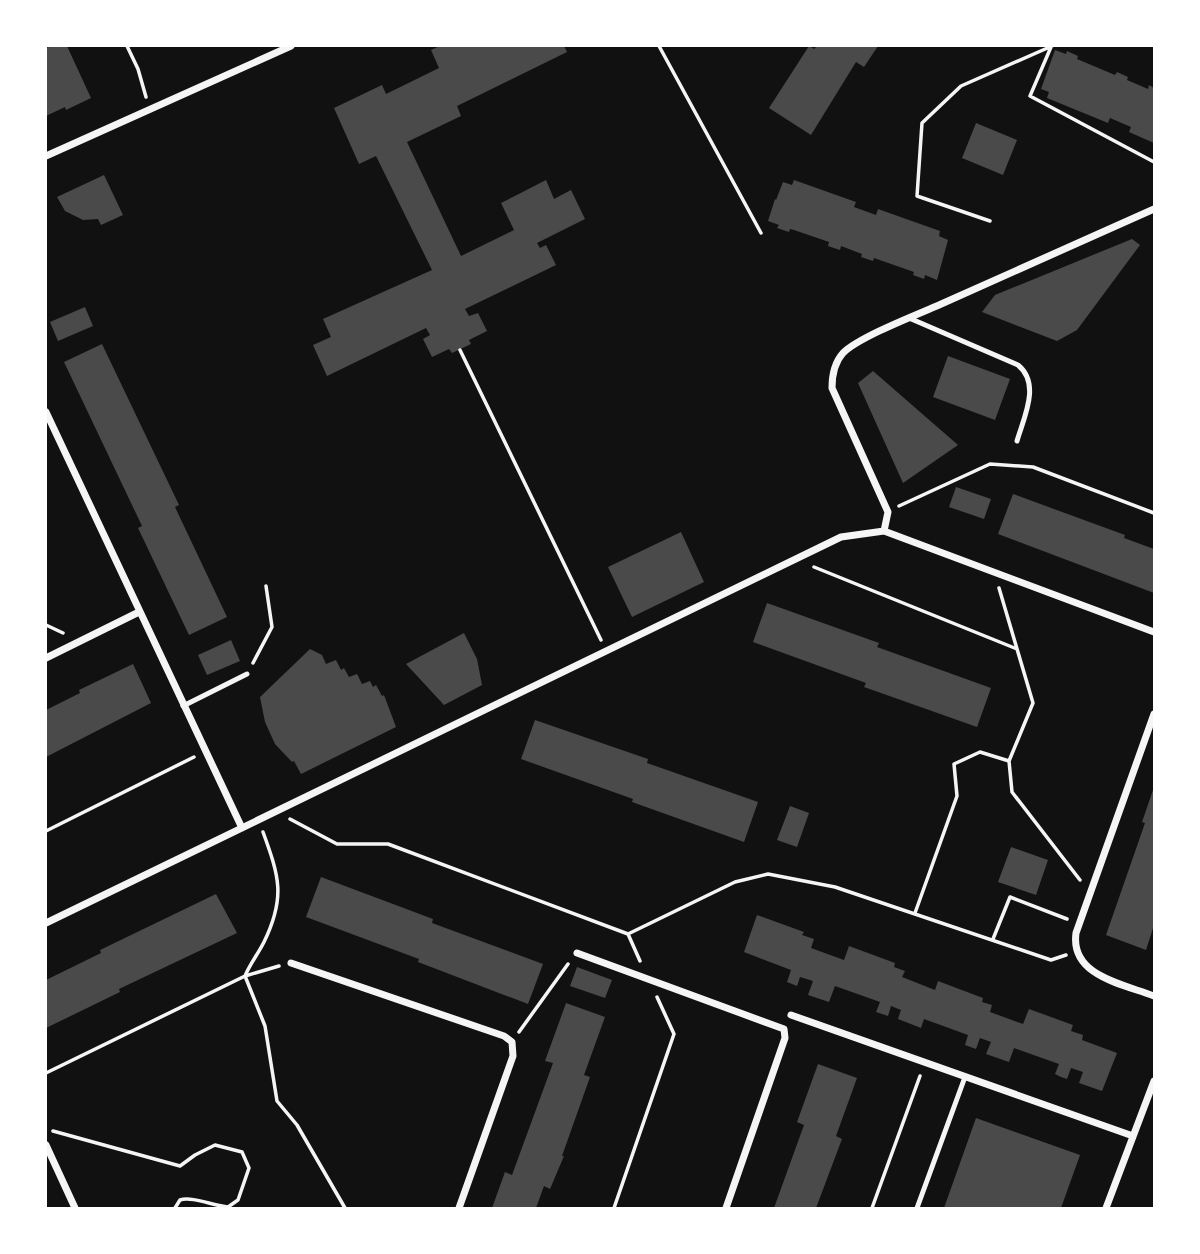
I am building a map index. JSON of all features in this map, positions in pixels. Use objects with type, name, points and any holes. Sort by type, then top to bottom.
[{"type":"street","points":[[46,156],[290,46]]},
{"type":"street","points":[[884,531],[888,512],[832,388],[835,364],[842,354],[852,346],[909,318],[1154,209]]},
{"type":"street","points":[[46,412],[242,828]]},
{"type":"street","points":[[46,923],[841,537],[884,531],[1154,632]]},
{"type":"street","points":[[46,658],[139,612]]},
{"type":"street","points":[[1154,714],[1074,943],[1080,961],[1094,972],[1154,996]]},
{"type":"street","points":[[577,953],[780,1027],[785,1033],[726,1209]]},
{"type":"street","points":[[291,963],[512,1042],[513,1056],[459,1209]]},
{"type":"street","points":[[791,1015],[1133,1136]]},
{"type":"street","points":[[1107,1209],[1154,1081]]},
{"type":"street","points":[[46,1145],[75,1209]]},
{"type":"lane","points":[[909,318],[1018,365],[1026,372],[1030,382],[1029,401],[1017,441]]},
{"type":"lane","points":[[183,706],[247,674]]},
{"type":"lane","points":[[917,1209],[965,1077]]},
{"type":"path","points":[[127,46],[138,69],[150,109]]},
{"type":"path","points":[[659,46],[761,233]]},
{"type":"path","points":[[1052,46],[1030,96],[1154,162]]},
{"type":"path","points":[[990,221],[917,196],[922,123],[961,86],[1052,46]]},
{"type":"path","points":[[460,350],[607,651]]},
{"type":"path","points":[[888,512],[990,464],[1033,467],[1154,513]]},
{"type":"path","points":[[796,559],[1017,649]]},
{"type":"path","points":[[994,572],[1032,703],[1009,761],[1012,792],[1090,893]]},
{"type":"path","points":[[247,674],[272,627],[266,586]]},
{"type":"path","points":[[46,831],[204,752]]},
{"type":"path","points":[[915,913],[957,796],[954,764],[980,752],[1009,761]]},
{"type":"path","points":[[276,811],[337,844],[388,844],[628,934],[674,1034],[614,1209]]},
{"type":"path","points":[[245,976],[276,913],[279,891],[277,873],[258,820]]},
{"type":"path","points":[[628,934],[735,882],[768,874],[835,887],[1051,960],[1076,952]]},
{"type":"path","points":[[993,939],[1010,897],[1079,924]]},
{"type":"path","points":[[512,1042],[577,953]]},
{"type":"path","points":[[46,1073],[245,976],[291,963]]},
{"type":"path","points":[[245,976],[265,1026],[277,1101],[297,1125],[345,1209]]},
{"type":"path","points":[[872,1209],[925,1063]]},
{"type":"path","points":[[53,1131],[180,1166],[215,1145],[242,1152],[249,1168],[239,1200],[228,1207],[211,1205],[188,1197],[180,1200],[175,1209]]},
{"type":"building","points":[[67,46],[91,98],[46,116],[46,48]]},
{"type":"building","points":[[440,46],[564,46],[567,52],[457,106],[461,116],[407,142],[461,256],[514,230],[501,203],[546,180],[554,199],[571,190],[585,219],[537,243],[540,248],[546,245],[556,265],[465,309],[469,316],[478,313],[487,331],[469,340],[471,344],[452,353],[449,349],[432,357],[423,339],[430,335],[426,328],[327,376],[313,345],[331,337],[323,319],[432,270],[376,156],[359,164],[334,108],[382,85],[386,94],[439,68],[431,50]]},
{"type":"building","points":[[809,46],[814,49],[817,46],[878,46],[864,67],[856,62],[811,135],[769,108]]},
{"type":"building","points":[[1055,50],[1066,54],[1067,51],[1078,56],[1077,59],[1115,75],[1117,72],[1128,77],[1127,80],[1148,89],[1149,85],[1154,88],[1154,143],[1129,132],[1131,127],[1110,118],[1108,123],[1047,98],[1049,92],[1041,89]]},
{"type":"building","points":[[976,123],[1017,140],[1003,175],[962,158]]},
{"type":"building","points":[[104,175],[123,215],[101,225],[98,219],[83,220],[65,211],[57,197]]},
{"type":"building","points":[[794,180],[856,202],[854,207],[876,215],[878,209],[940,231],[939,236],[948,240],[937,280],[925,275],[924,279],[913,275],[914,272],[874,258],[873,261],[861,257],[862,254],[841,246],[840,250],[828,246],[829,242],[794,230],[790,229],[789,232],[777,228],[779,225],[768,221],[775,199],[783,182],[792,185]]},
{"type":"building","points":[[1132,239],[1140,245],[1077,330],[1057,341],[982,312],[995,295]]},
{"type":"building","points":[[85,307],[93,326],[58,341],[50,322]]},
{"type":"building","points":[[102,344],[179,505],[175,507],[227,617],[189,635],[138,528],[142,526],[64,362]]},
{"type":"building","points":[[948,356],[1010,379],[995,420],[933,397]]},
{"type":"building","points":[[873,371],[958,445],[903,483],[858,383]]},
{"type":"building","points":[[956,487],[991,499],[984,519],[949,507]]},
{"type":"building","points":[[1013,494],[1125,535],[1124,538],[1154,549],[1154,593],[998,534]]},
{"type":"building","points":[[681,532],[704,582],[632,617],[608,567]]},
{"type":"building","points":[[767,603],[879,643],[877,647],[991,688],[977,727],[864,687],[866,683],[753,642]]},
{"type":"building","points":[[464,633],[477,659],[482,685],[444,705],[406,664]]},
{"type":"building","points":[[231,640],[240,661],[207,675],[198,655]]},
{"type":"building","points":[[310,649],[322,655],[326,664],[336,660],[341,670],[344,668],[349,677],[357,674],[362,684],[370,681],[373,687],[376,685],[382,696],[384,695],[396,727],[301,774],[294,761],[275,744],[265,722],[260,697]]},
{"type":"building","points":[[133,664],[151,703],[46,757],[46,710],[80,693],[79,690]]},
{"type":"building","points":[[535,720],[648,759],[647,763],[758,802],[744,842],[521,759]]},
{"type":"building","points":[[1154,787],[1154,925],[1146,950],[1106,935],[1145,823],[1142,822]]},
{"type":"building","points":[[790,806],[809,813],[797,847],[777,840]]},
{"type":"building","points":[[1011,847],[1048,860],[1036,895],[998,882]]},
{"type":"building","points":[[321,877],[433,919],[432,923],[543,964],[528,1004],[418,962],[419,959],[306,917]]},
{"type":"building","points":[[216,894],[237,933],[119,989],[120,992],[46,1028],[46,980],[101,953],[100,950]]},
{"type":"building","points":[[757,915],[804,932],[802,935],[814,939],[811,948],[844,960],[849,946],[895,963],[894,967],[905,971],[902,977],[935,990],[938,981],[983,998],[982,1002],[992,1005],[990,1012],[1023,1024],[1029,1009],[1073,1025],[1071,1031],[1083,1035],[1082,1040],[1117,1053],[1102,1091],[1079,1083],[1083,1072],[1071,1068],[1067,1079],[1061,1077],[1055,1074],[1059,1064],[1014,1048],[1009,1062],[986,1054],[991,1042],[980,1038],[976,1049],[965,1045],[968,1035],[924,1019],[921,1028],[898,1019],[901,1010],[891,1006],[888,1016],[876,1012],[880,1002],[835,986],[829,1002],[808,995],[813,981],[800,977],[797,986],[787,982],[791,970],[744,952]]},
{"type":"building","points":[[577,967],[612,980],[605,998],[570,986]]},
{"type":"building","points":[[566,1003],[605,1017],[584,1075],[590,1077],[564,1156],[550,1189],[544,1186],[536,1208],[492,1208],[505,1172],[512,1175],[553,1063],[545,1061]]},
{"type":"building","points":[[818,1064],[857,1078],[836,1136],[842,1139],[816,1208],[774,1208],[804,1125],[797,1122]]},
{"type":"building","points":[[976,1118],[1080,1155],[1061,1208],[944,1208]]}]
